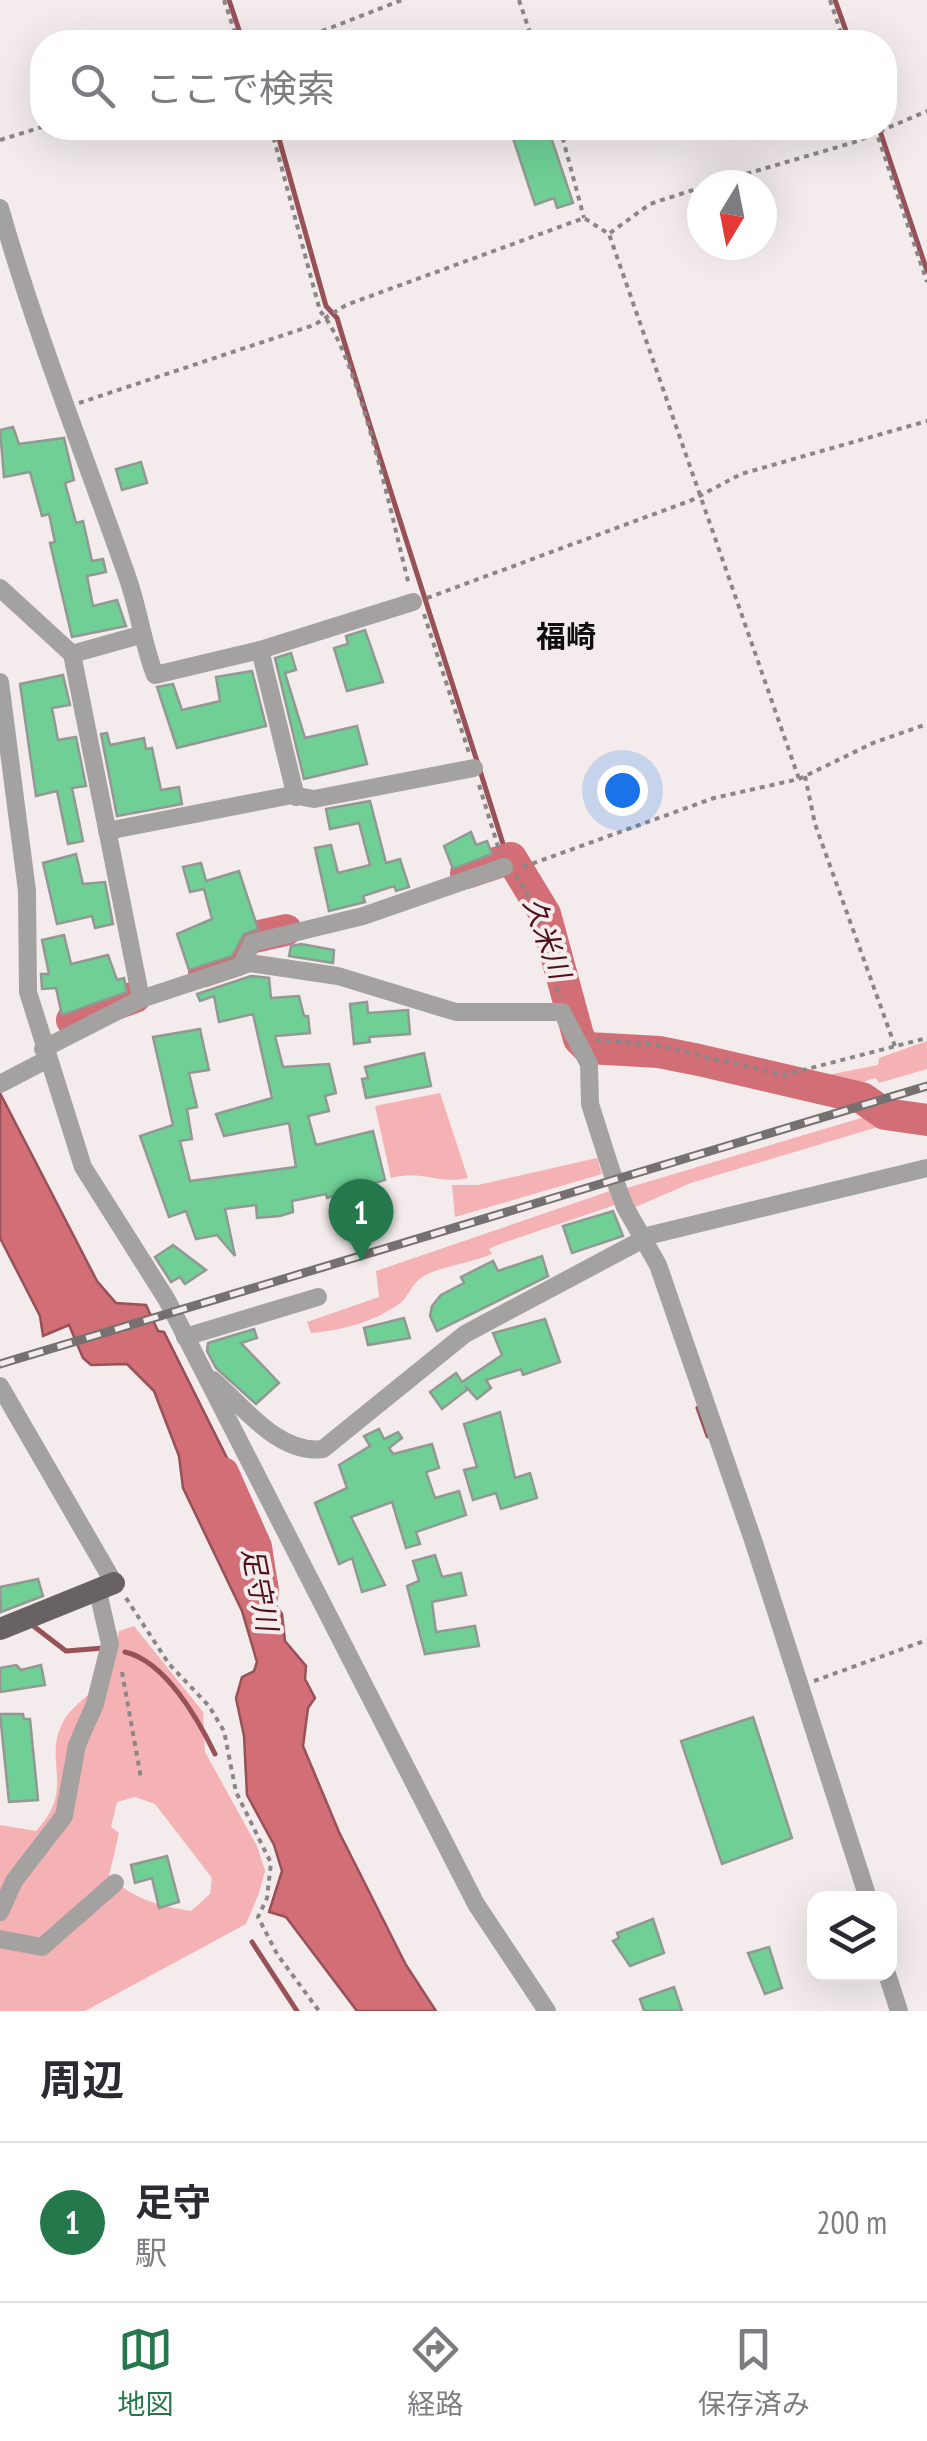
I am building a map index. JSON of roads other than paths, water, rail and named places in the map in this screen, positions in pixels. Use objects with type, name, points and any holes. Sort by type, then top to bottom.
[{"type":"main road","points":[[0,1629],[106,1588]]},
{"type":"street","points":[[0,208],[65,408],[128,580],[140,634],[155,675],[260,650],[419,600]]},
{"type":"street","points":[[0,588],[72,654],[141,1000]]},
{"type":"street","points":[[72,654],[140,634]]},
{"type":"street","points":[[260,650],[296,796]]},
{"type":"street","points":[[0,682],[27,891],[28,992],[40,1059],[83,1167],[205,1372],[476,1904],[547,2011]]},
{"type":"street","points":[[107,831],[296,796],[314,799],[474,768]]},
{"type":"street","points":[[242,964],[252,943],[364,916],[510,863]]},
{"type":"street","points":[[0,1084],[141,1000],[242,964],[338,976],[456,1012],[562,1012],[589,1064],[590,1104],[624,1207],[658,1265],[754,1544],[797,1687],[866,1891]]},
{"type":"street","points":[[205,1372],[288,1447],[323,1449],[465,1334],[643,1240],[927,1168]]},
{"type":"street","points":[[185,1337],[318,1297]]},
{"type":"street","points":[[0,1386],[106,1588],[110,1644],[95,1704],[77,1745],[64,1816],[14,1881],[0,1912]]},
{"type":"street","points":[[0,1939],[42,1947],[116,1883]]},
{"type":"street","points":[[889,1981],[898,2011]]},
{"type":"water","points":[[0,1093],[97,1281],[116,1303],[146,1305],[158,1331],[164,1332],[247,1498],[249,1511],[237,1512],[234,1518],[276,1579],[275,1604],[282,1614],[285,1641],[306,1666],[305,1679],[315,1698],[308,1708],[303,1746],[339,1832],[406,1965],[436,2011],[357,2011],[286,1917],[269,1912],[282,1871],[274,1845],[247,1795],[244,1736],[236,1698],[242,1677],[254,1671],[257,1662],[242,1611],[183,1488],[179,1456],[154,1391],[127,1364],[91,1365],[83,1358],[69,1325],[43,1336],[40,1316],[0,1238]]},
{"type":"waterway","points":[[229,0],[239,30]]},
{"type":"waterway","points":[[835,0],[846,30]]},
{"type":"waterway","points":[[279,140],[326,306],[337,318],[504,847],[511,858]]},
{"type":"waterway","points":[[883,140],[927,271]]},
{"type":"waterway","name":"久米川","points":[[466,873],[511,858],[545,914],[579,1039],[588,1048],[659,1052],[699,1060],[862,1098],[885,1114],[927,1120]]},
{"type":"waterway","name":"久米川","points":[[204,971],[237,960],[241,940],[286,930]]},
{"type":"waterway","name":"久米川","points":[[72,1020],[135,997]]},
{"type":"waterway","points":[[698,1408],[708,1436]]},
{"type":"waterway","name":"足守川","points":[[223,1473],[256,1547],[263,1592]]},
{"type":"waterway","points":[[32,1625],[66,1651],[104,1648]]},
{"type":"waterway","points":[[125,1652],[140,1658],[167,1679],[190,1709],[215,1754]]},
{"type":"waterway","points":[[252,1942],[297,2011]]},
{"type":"railway","points":[[0,1364],[927,1086]]},
{"type":"place","name":"足守","points":[[361,1261]]},
{"type":"district","name":"福崎","points":[[566,637]]}]
